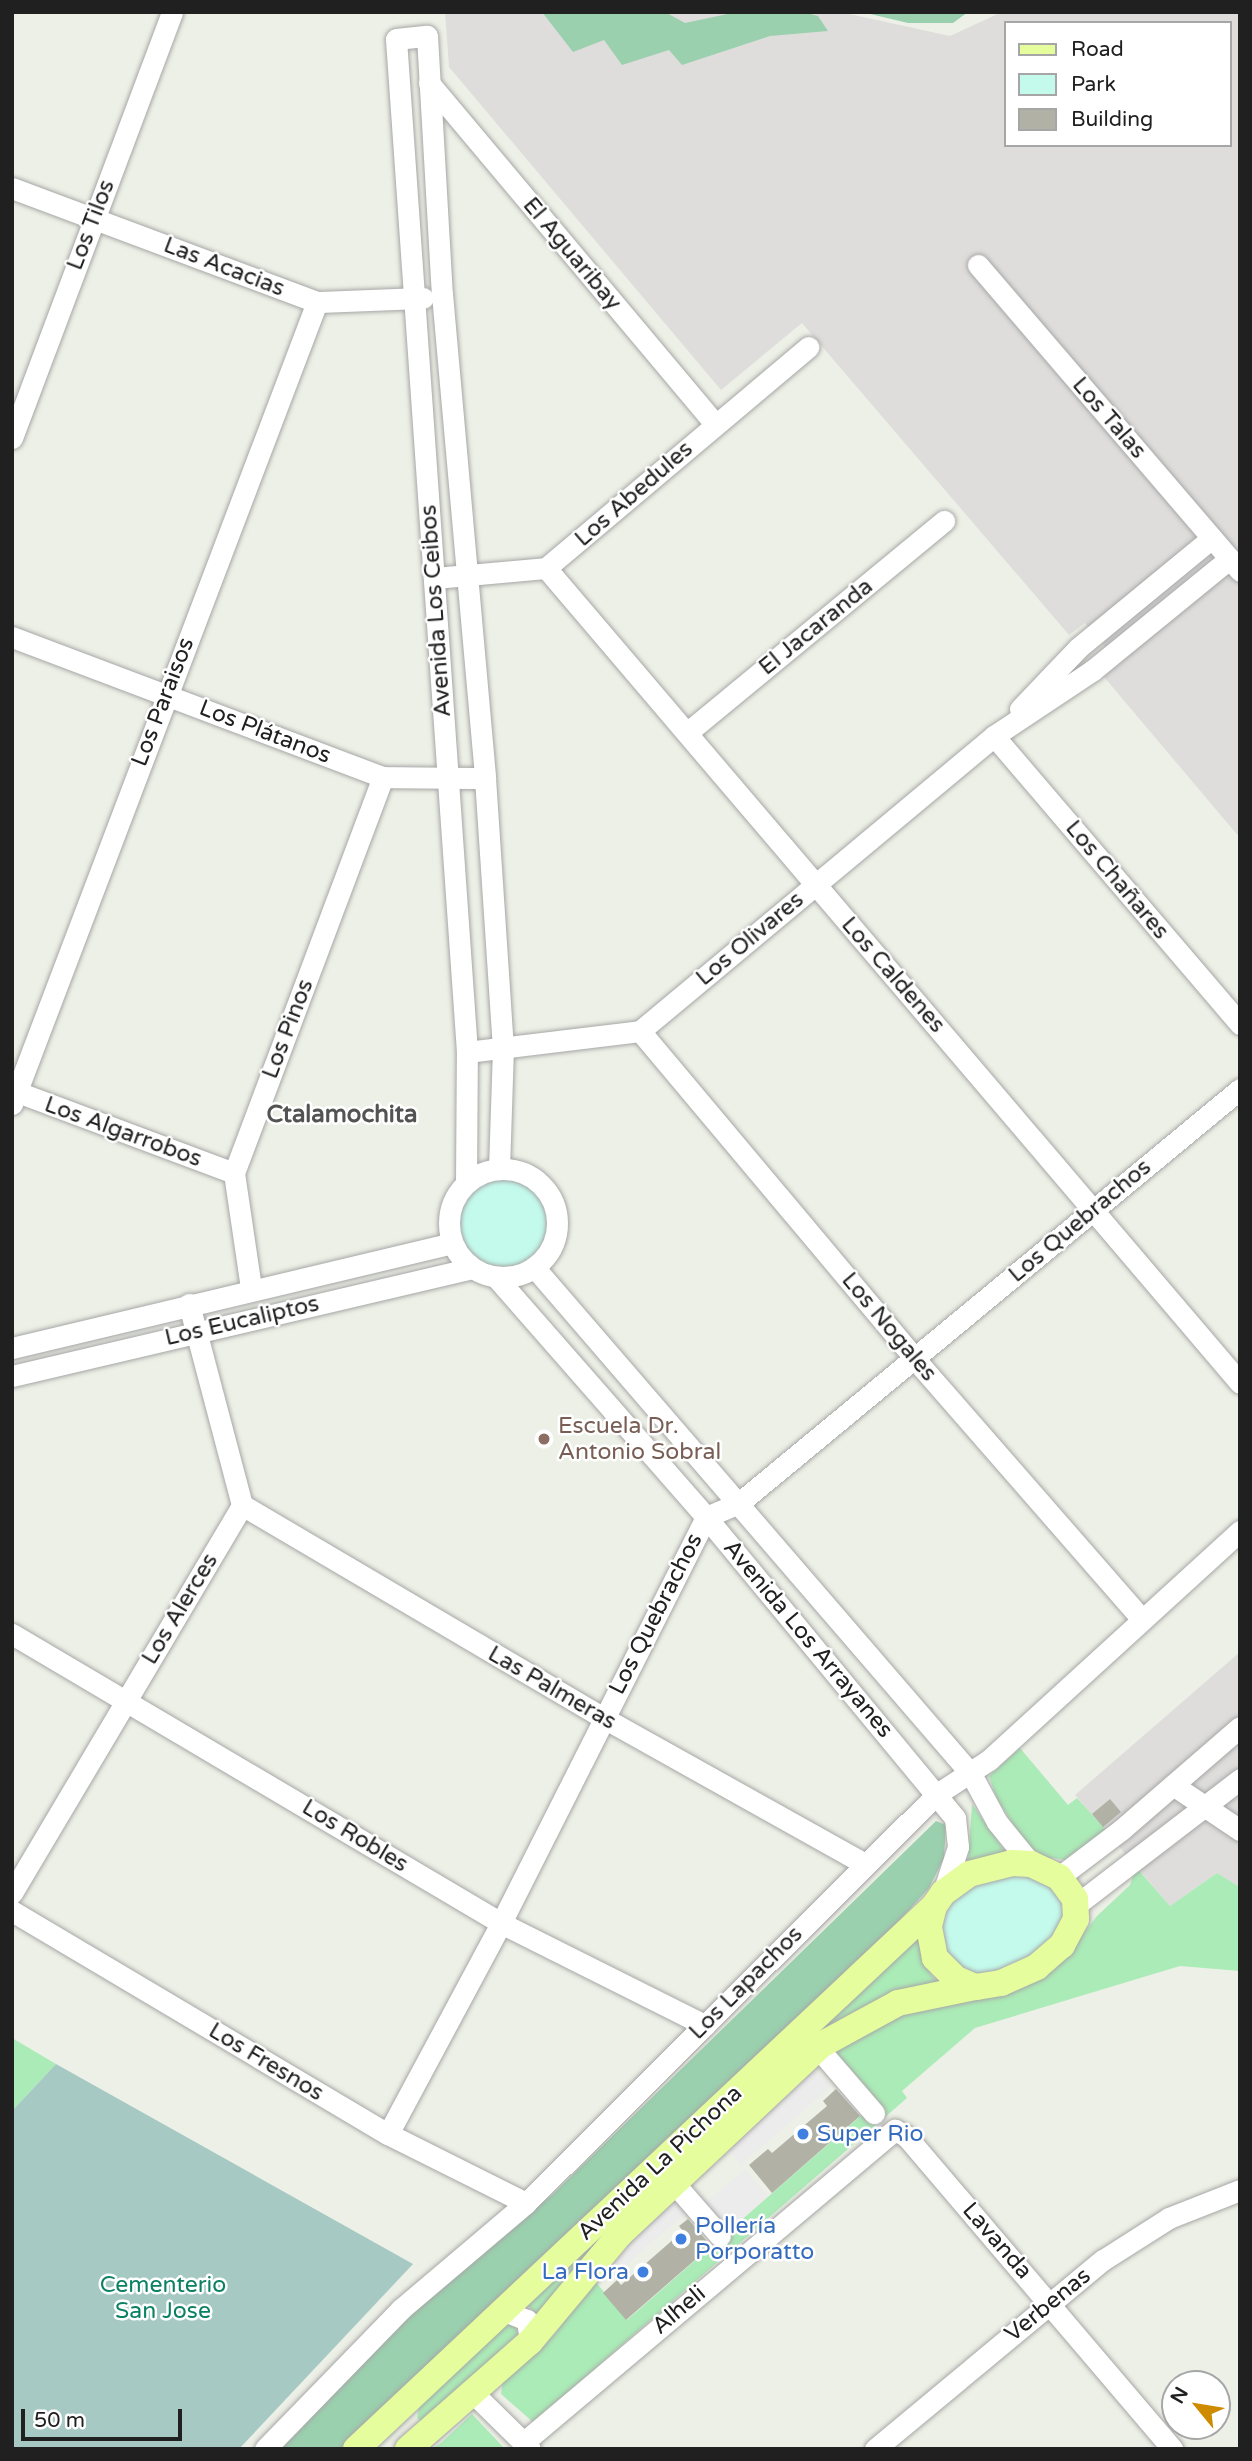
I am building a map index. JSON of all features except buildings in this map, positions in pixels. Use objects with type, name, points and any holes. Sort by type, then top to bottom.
[{"type":"main road","points":[[1012,1863],[1031,1864],[1059,1877],[1076,1905],[1072,1931],[1051,1957],[1019,1976],[975,1987],[956,1979],[935,1958],[929,1926],[938,1900],[969,1874],[1012,1863]]},
{"type":"main road","name":"Avenida La Pichona","points":[[356,2449],[938,1900]]},
{"type":"main road","name":"Avenida La Pichona","points":[[408,2449],[530,2342],[613,2242],[818,2048],[839,2032],[898,2003],[975,1987]]},
{"type":"street","name":"Los Tilos","points":[[12,438],[173,12]]},
{"type":"street","name":"Avenida Los Ceibos","points":[[466,1183],[467,1052],[434,578],[411,300],[396,39],[427,36],[442,293],[485,778],[503,1048],[499,1169]]},
{"type":"street","name":"El Aguaribay","points":[[429,83],[715,424]]},
{"type":"street","name":"Las Acacias","points":[[12,188],[317,302],[411,300],[442,293]]},
{"type":"street","name":"Los Talas","points":[[978,265],[1235,565]]},
{"type":"street","name":"Los Paraisos","points":[[14,1095],[317,302]]},
{"type":"street","name":"Los Abedules","points":[[547,568],[808,347]]},
{"type":"street","name":"El Jacaranda","points":[[688,732],[944,521]]},
{"type":"street","points":[[995,736],[1078,648],[1212,538]]},
{"type":"street","points":[[995,736],[1093,670],[1235,565]]},
{"type":"street","points":[[434,578],[547,568]]},
{"type":"street","name":"Los Caldenes","points":[[547,568],[1240,1383]]},
{"type":"street","name":"Los Plátanos","points":[[12,637],[383,777],[449,780],[485,778]]},
{"type":"street","name":"Los Olivares","points":[[640,1031],[995,736]]},
{"type":"street","name":"Los Chañares","points":[[995,736],[1240,1024]]},
{"type":"street","name":"Los Pinos","points":[[251,1288],[234,1173],[383,777]]},
{"type":"street","points":[[467,1052],[640,1031]]},
{"type":"street","name":"Los Nogales","points":[[640,1031],[914,1358],[1142,1619]]},
{"type":"street","name":"Los Quebrachos","points":[[388,2134],[501,1923],[602,1717],[706,1517],[739,1503],[1240,1089]]},
{"type":"street","name":"Los Algarrobos","points":[[14,1095],[234,1173]]},
{"type":"street","points":[[499,1169],[529,1175],[551,1197],[555,1235],[545,1256],[534,1267],[496,1277],[472,1268],[452,1243],[450,1211],[466,1183],[499,1169]]},
{"type":"street","name":"Los Eucaliptos","points":[[12,1348],[251,1288],[452,1243]]},
{"type":"street","name":"Avenida Los Arrayanes","points":[[534,1267],[971,1774],[997,1822],[1031,1864]]},
{"type":"street","name":"Los Eucaliptos","points":[[12,1376],[197,1330],[472,1268]]},
{"type":"street","name":"Avenida Los Arrayanes","points":[[496,1277],[706,1517],[937,1794],[959,1831],[938,1900]]},
{"type":"street","points":[[189,1304],[242,1505]]},
{"type":"street","name":"Los Alerces","points":[[12,1893],[242,1505]]},
{"type":"street","name":"Las Palmeras","points":[[242,1505],[602,1717],[866,1864]]},
{"type":"street","name":"Los Lapachos","points":[[265,2449],[401,2309],[526,2203],[937,1794],[971,1774],[1240,1531]]},
{"type":"street","name":"Los Robles","points":[[12,1634],[501,1923],[705,2025]]},
{"type":"street","points":[[1059,1877],[1240,1727]]},
{"type":"street","points":[[1076,1905],[1140,1852],[1207,1808],[1240,1779]]},
{"type":"street","points":[[1173,1784],[1240,1830]]},
{"type":"street","name":"Los Fresnos","points":[[12,1911],[388,2134],[526,2203]]},
{"type":"street","points":[[818,2048],[874,2113]]},
{"type":"street","name":"Alheli","points":[[527,2446],[889,2132],[901,2132]]},
{"type":"street","name":"Lavanda","points":[[901,2132],[1172,2449]]},
{"type":"street","points":[[674,2183],[720,2236]]},
{"type":"street","name":"Verbenas","points":[[875,2449],[1049,2302],[1169,2218],[1240,2190]]},
{"type":"street","points":[[502,2310],[527,2320],[530,2342]]},
{"type":"street","points":[[472,2392],[527,2446]]},
{"type":"street","points":[[402,2403],[410,2424],[429,2431]]},
{"type":"shaded area","points":[[445,12],[840,12],[950,36],[1002,12],[1240,12],[1240,838],[1104,677],[1119,663],[1085,623],[1069,635],[802,323],[721,390],[449,67]]},
{"type":"shaded area","points":[[1240,1652],[1240,1887],[1217,1873],[1170,1906],[1075,1795]]},
{"type":"shaded area","points":[[814,2067],[832,2086],[741,2165],[726,2147]]},
{"type":"shaded area","points":[[745,2169],[768,2196],[726,2233],[702,2206]]},
{"type":"shaded area","points":[[675,2195],[689,2210],[614,2276],[604,2269]]},
{"type":"green space","points":[[542,12],[665,12],[685,23],[737,12],[803,12],[818,16],[828,31],[770,36],[682,65],[669,50],[622,65],[604,40],[573,52]]},
{"type":"green space","points":[[862,12],[968,12],[953,23],[908,23]]},
{"type":"green space","points":[[503,1169],[524,1173],[541,1185],[553,1202],[557,1223],[553,1244],[541,1261],[524,1273],[503,1277],[482,1273],[465,1261],[453,1244],[449,1223],[453,1202],[465,1185],[482,1173]]},
{"type":"green space","points":[[1020,1748],[1068,1805],[1077,1798],[1106,1830],[1065,1860],[1045,1857],[1025,1844],[996,1797],[989,1776]]},
{"type":"green space","points":[[972,1804],[1006,1853],[968,1862]]},
{"type":"green space","points":[[936,1821],[946,1825],[944,1858],[929,1888],[888,1933],[340,2449],[281,2449],[415,2311],[553,2194]]},
{"type":"green space","points":[[1136,1867],[1170,1906],[1217,1873],[1240,1887],[1240,1971],[1180,1966],[975,2028],[902,2091],[907,2098],[533,2422],[501,2394],[503,2381],[554,2335],[595,2281],[627,2320],[864,2113],[832,2050],[885,2019],[1035,1982],[1061,1963],[1097,1916],[1130,1885]]},
{"type":"green space","points":[[1027,1875],[1053,1888],[1065,1911],[1061,1929],[1032,1958],[992,1973],[970,1974],[949,1960],[940,1932],[950,1904],[984,1878]]},
{"type":"green space","points":[[919,1932],[922,1962],[936,1981],[828,2026],[691,2153]]},
{"type":"green space","points":[[12,2038],[56,2064],[12,2111]]},
{"type":"green space","name":"Cementerio San Jose","points":[[56,2064],[413,2264],[239,2449],[12,2449],[12,2111]]},
{"type":"green space","points":[[609,2229],[536,2315],[527,2304]]},
{"type":"green space","points":[[513,2318],[518,2334],[423,2422],[417,2418],[420,2403]]},
{"type":"green space","points":[[472,2414],[505,2449],[432,2449],[441,2443]]},
{"type":"place","name":"Escuela Dr. Antonio Sobral","points":[[544,1439]]},
{"type":"place","name":"Super Rio","points":[[803,2134]]},
{"type":"place","name":"Pollería Porporatto","points":[[681,2239]]},
{"type":"place","name":"La Flora","points":[[643,2272]]},
{"type":"district","name":"Ctalamochita","points":[[342,1115]]}]
